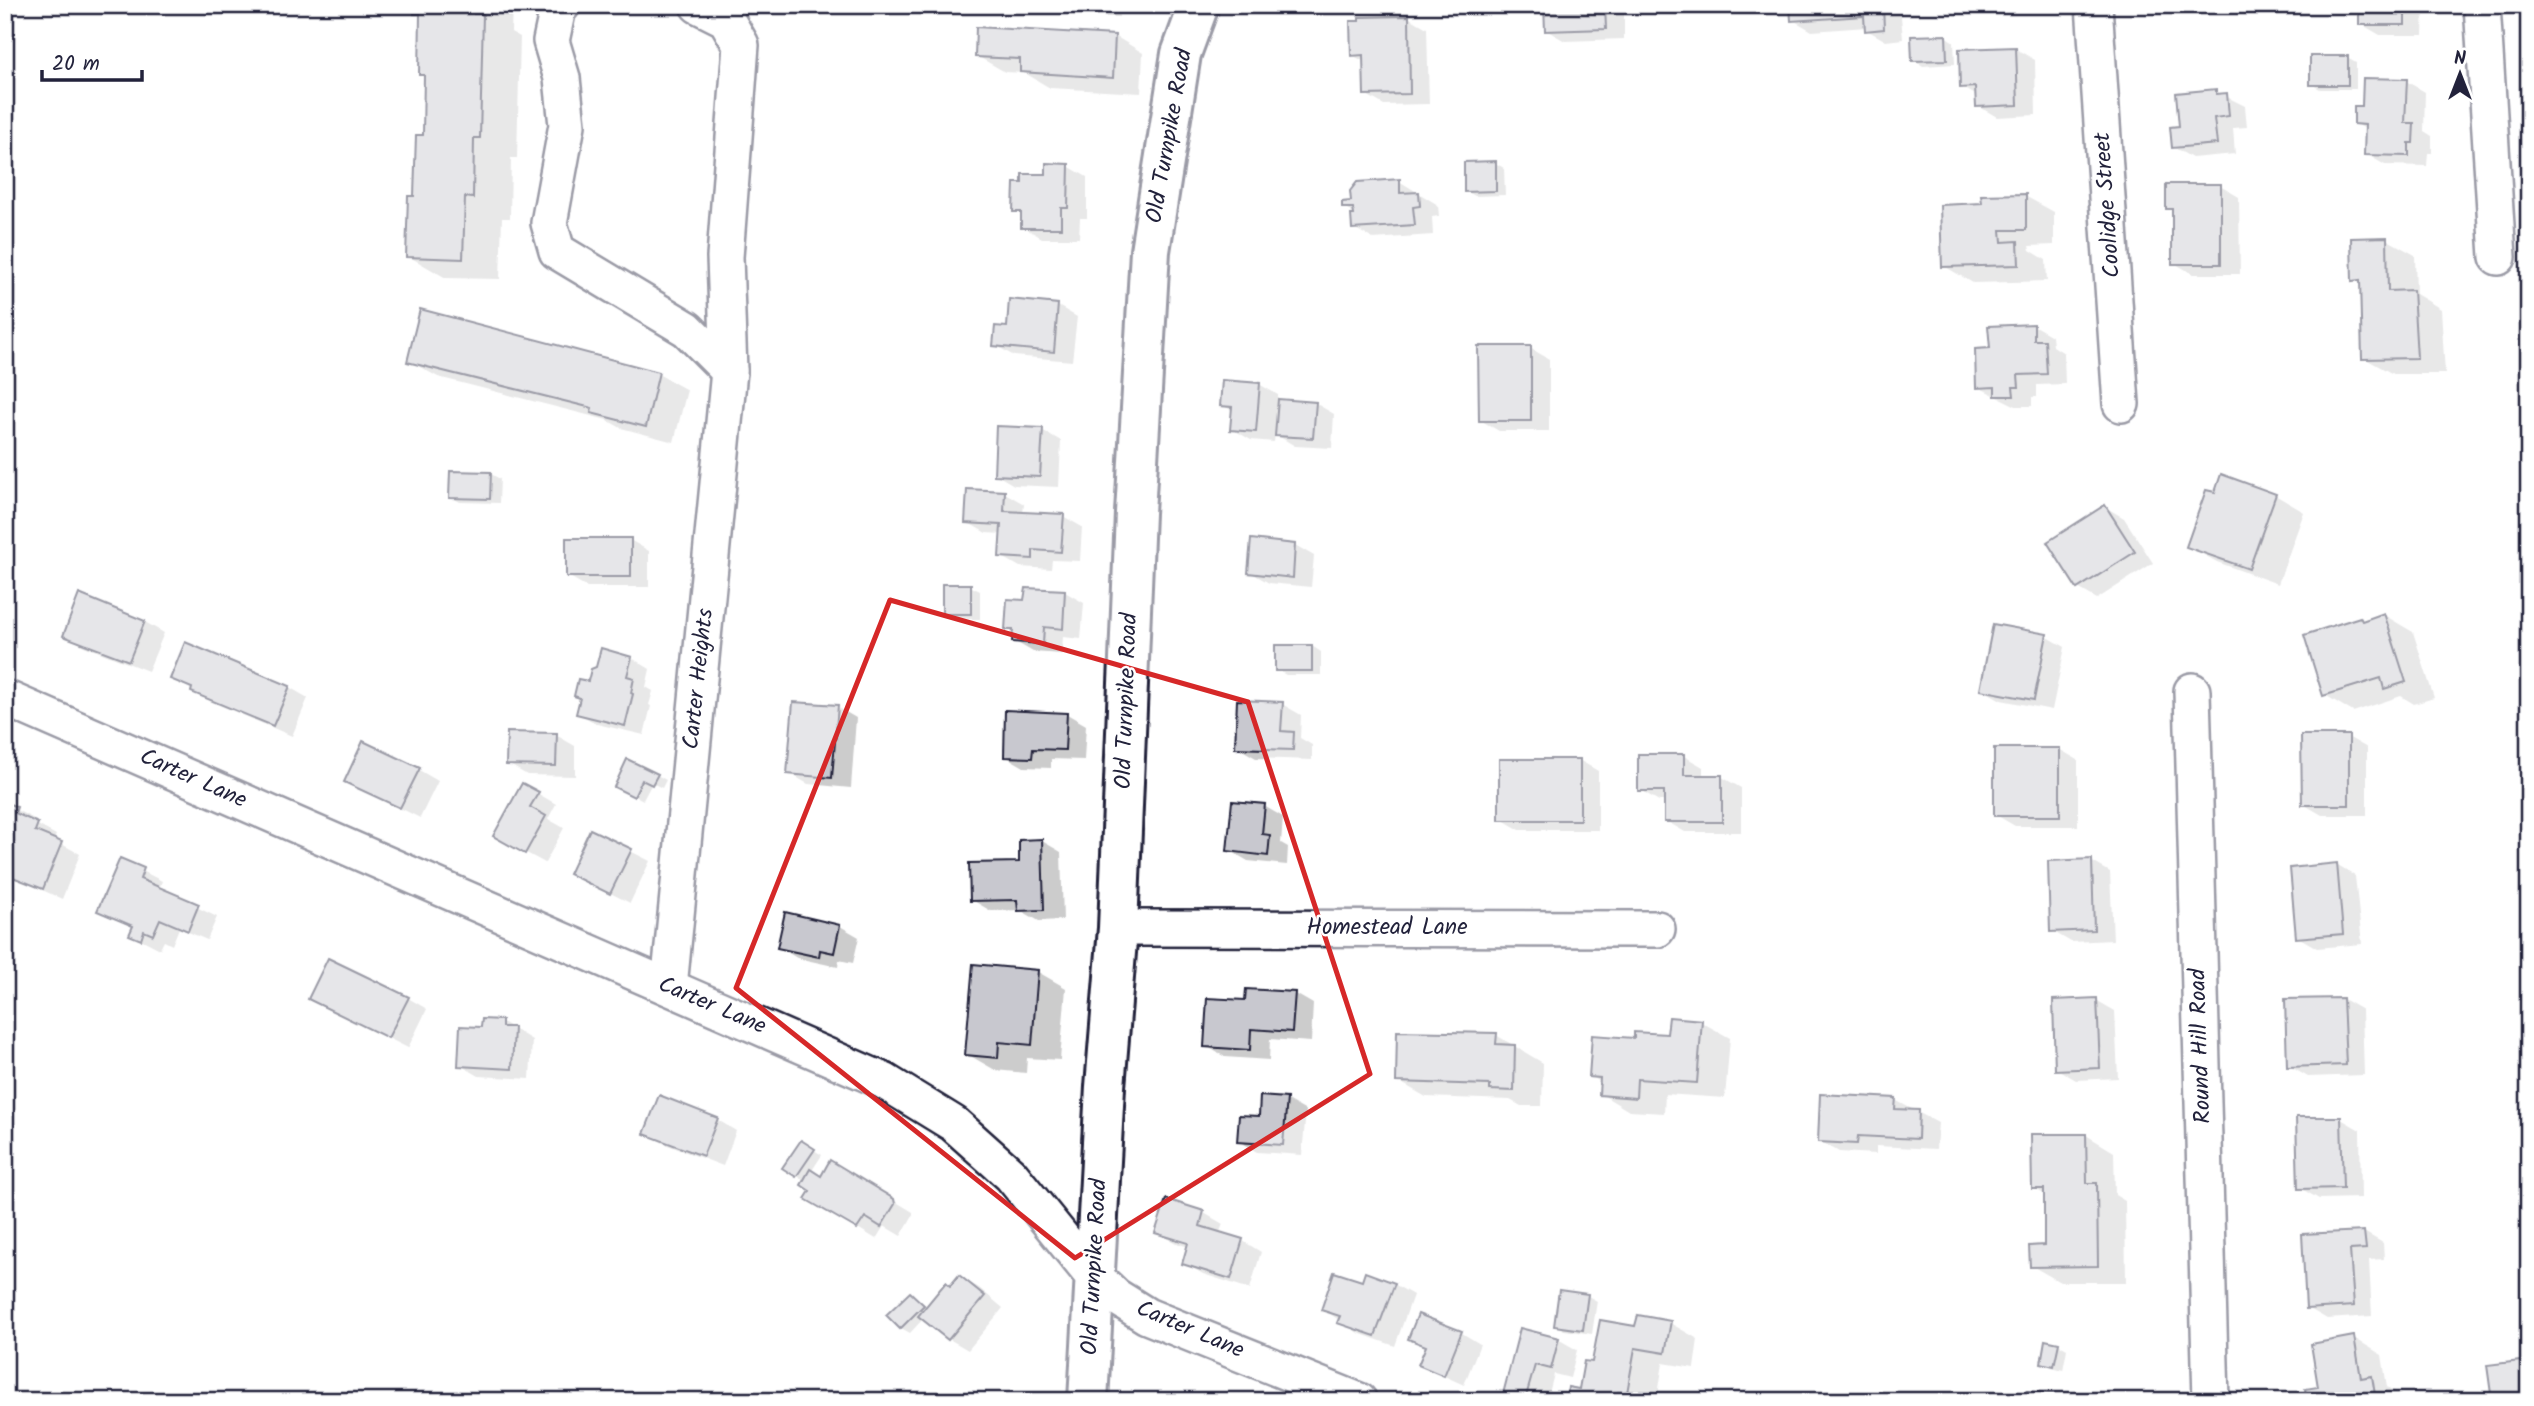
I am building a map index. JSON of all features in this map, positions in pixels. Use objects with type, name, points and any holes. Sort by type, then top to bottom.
[{"type":"main road","name":"Old Turnpike Road","points":[[1088,1401],[1105,1087],[1118,928],[1150,251],[1181,54],[1199,5]]},
{"type":"street","points":[[562,5],[558,8],[551,41],[562,78],[567,125],[549,223],[556,251],[687,329],[729,371]]},
{"type":"street","name":"Carter Heights","points":[[669,987],[729,371],[725,257],[741,45],[726,19],[698,5]]},
{"type":"street","name":"Coolidge Street","points":[[2094,5],[2121,404]]},
{"type":"street","points":[[2482,5],[2498,257]]},
{"type":"street","name":"Round Hill Road","points":[[2192,691],[2211,1401]]},
{"type":"street","name":"Carter Lane","points":[[5,698],[884,1081],[954,1124],[1011,1175],[1095,1276],[1115,1296],[1147,1316],[1359,1401]]},
{"type":"street","name":"Homestead Lane","points":[[1118,928],[1657,929]]},
{"type":"highlighted area","points":[[890,600],[1248,702],[1370,1074],[1075,1258],[736,988]]},
{"type":"building","points":[[414,5],[474,5],[474,14],[483,14],[480,138],[474,138],[473,198],[465,197],[463,259],[406,257],[408,196],[414,196],[416,135],[423,135],[424,75],[419,75],[420,14],[414,14]]},
{"type":"building","points":[[1544,5],[1605,5],[1606,29],[1545,31]]},
{"type":"building","points":[[1790,5],[1883,5],[1884,29],[1865,31],[1864,16],[1791,21]]},
{"type":"building","points":[[2359,5],[2405,5],[2405,25],[2359,25]]},
{"type":"building","points":[[1409,16],[1410,94],[1364,95],[1363,55],[1351,56],[1350,21],[1359,21],[1359,17]]},
{"type":"building","points":[[976,27],[1115,35],[1113,78],[1020,72],[1020,59],[975,57]]},
{"type":"building","points":[[1946,35],[1947,60],[1912,61],[1911,36]]},
{"type":"building","points":[[2016,47],[2018,105],[1976,107],[1975,87],[1960,88],[1959,49]]},
{"type":"building","points":[[2310,56],[2348,56],[2348,85],[2310,85]]},
{"type":"building","points":[[2363,78],[2407,79],[2405,123],[2414,123],[2409,156],[2364,155],[2365,125],[2354,124],[2354,106],[2362,106]]},
{"type":"building","points":[[2216,89],[2216,94],[2227,93],[2229,116],[2214,118],[2217,144],[2172,148],[2170,127],[2179,126],[2176,93]]},
{"type":"building","points":[[1496,161],[1496,191],[1464,192],[1464,162]]},
{"type":"building","points":[[1046,163],[1069,164],[1068,208],[1061,208],[1061,228],[1021,228],[1021,212],[1013,212],[1014,183],[1022,183],[1022,174],[1046,174]]},
{"type":"building","points":[[1400,179],[1400,193],[1419,192],[1420,206],[1413,207],[1415,225],[1352,229],[1353,208],[1342,208],[1342,202],[1351,201],[1350,191],[1357,182]]},
{"type":"building","points":[[2166,184],[2221,184],[2221,264],[2172,264],[2172,209],[2166,209]]},
{"type":"building","points":[[2026,194],[2026,230],[2001,230],[2002,242],[2018,241],[2019,265],[1942,267],[1940,205],[1982,203],[1981,195]]},
{"type":"building","points":[[2387,237],[2388,291],[2413,290],[2417,358],[2362,359],[2360,280],[2352,281],[2351,238]]},
{"type":"building","points":[[1009,299],[1058,304],[1054,352],[993,346],[995,326],[1007,327]]},
{"type":"building","points":[[420,309],[659,372],[646,427],[591,413],[592,408],[407,362]]},
{"type":"building","points":[[2034,324],[2034,340],[2045,340],[2047,374],[2018,375],[2019,387],[2013,387],[2014,396],[1995,396],[1995,387],[1976,388],[1975,349],[1990,348],[1988,326]]},
{"type":"building","points":[[1478,346],[1531,346],[1531,421],[1479,421]]},
{"type":"building","points":[[1222,380],[1260,383],[1256,432],[1230,430],[1232,407],[1220,406]]},
{"type":"building","points":[[1278,399],[1316,402],[1313,438],[1275,436]]},
{"type":"building","points":[[996,426],[1043,428],[1040,477],[994,475]]},
{"type":"building","points":[[450,471],[491,472],[490,499],[449,498]]},
{"type":"building","points":[[2221,474],[2276,494],[2249,569],[2186,547],[2206,490],[2215,492]]},
{"type":"building","points":[[967,489],[1005,491],[1004,511],[1064,514],[1061,552],[1033,550],[1033,559],[999,557],[1001,525],[965,523]]},
{"type":"building","points":[[2105,505],[2135,552],[2077,589],[2047,542]]},
{"type":"building","points":[[566,538],[631,538],[631,577],[566,577]]},
{"type":"building","points":[[1251,539],[1295,544],[1293,578],[1248,573]]},
{"type":"building","points":[[942,584],[971,584],[971,614],[942,614]]},
{"type":"building","points":[[1026,588],[1065,590],[1063,629],[1044,627],[1043,644],[1012,642],[1013,630],[1005,630],[1007,599],[1024,600]]},
{"type":"building","points":[[79,594],[145,621],[129,661],[63,636]]},
{"type":"building","points":[[2384,613],[2406,682],[2384,689],[2381,678],[2323,696],[2304,635],[2360,617],[2362,621]]},
{"type":"building","points":[[1993,624],[2047,634],[2034,700],[1980,690]]},
{"type":"building","points":[[185,642],[290,686],[273,726],[191,692],[192,688],[170,679]]},
{"type":"building","points":[[1275,645],[1312,645],[1312,671],[1275,671]]},
{"type":"building","points":[[601,648],[632,657],[627,676],[634,678],[633,694],[625,726],[576,714],[580,698],[574,696],[578,679],[588,681],[591,669],[596,667]]},
{"type":"building","points":[[1237,700],[1283,702],[1281,731],[1294,732],[1293,750],[1235,748]]},
{"type":"building","points":[[793,702],[838,705],[832,778],[787,774]]},
{"type":"building","points":[[1005,710],[1067,713],[1065,750],[1033,749],[1032,758],[1004,757]]},
{"type":"building","points":[[507,732],[557,733],[556,766],[506,765]]},
{"type":"building","points":[[2301,735],[2349,735],[2349,805],[2302,805]]},
{"type":"building","points":[[363,741],[420,768],[400,808],[344,782]]},
{"type":"building","points":[[1994,748],[2060,748],[2060,816],[1994,816]]},
{"type":"building","points":[[1638,754],[1684,754],[1684,775],[1722,775],[1722,822],[1664,822],[1664,791],[1638,791]]},
{"type":"building","points":[[627,759],[658,774],[652,785],[642,780],[634,797],[614,787]]},
{"type":"building","points":[[1499,759],[1580,759],[1580,820],[1499,820]]},
{"type":"building","points":[[522,783],[539,792],[530,807],[546,816],[525,854],[493,836]]},
{"type":"building","points":[[1232,801],[1265,804],[1262,834],[1270,835],[1268,856],[1227,851]]},
{"type":"building","points":[[5,802],[17,807],[15,813],[38,823],[35,831],[62,842],[43,889],[5,874]]},
{"type":"building","points":[[590,829],[632,849],[610,894],[569,874]]},
{"type":"building","points":[[1042,839],[1044,910],[1018,911],[1017,900],[970,901],[969,863],[1019,862],[1019,840]]},
{"type":"building","points":[[120,858],[144,868],[140,879],[199,904],[188,931],[160,919],[153,935],[144,931],[141,940],[129,935],[133,926],[97,911]]},
{"type":"building","points":[[2092,859],[2094,930],[2050,932],[2048,861]]},
{"type":"building","points":[[2337,863],[2343,934],[2296,938],[2290,868]]},
{"type":"building","points":[[785,912],[840,925],[834,953],[820,950],[819,957],[777,948]]},
{"type":"building","points":[[328,958],[409,997],[388,1038],[308,999]]},
{"type":"building","points":[[973,964],[1038,970],[1032,1045],[999,1042],[998,1058],[965,1055]]},
{"type":"building","points":[[1246,989],[1295,992],[1292,1032],[1251,1029],[1250,1050],[1204,1047],[1207,998],[1245,1000]]},
{"type":"building","points":[[2097,998],[2100,1068],[2055,1070],[2053,1000]]},
{"type":"building","points":[[2343,998],[2346,1065],[2287,1067],[2285,999]]},
{"type":"building","points":[[1669,1017],[1702,1020],[1697,1083],[1637,1079],[1636,1098],[1599,1095],[1600,1078],[1589,1077],[1592,1035],[1634,1038],[1634,1032],[1667,1034]]},
{"type":"building","points":[[482,1019],[502,1020],[502,1027],[514,1027],[512,1069],[458,1066],[460,1026],[481,1027]]},
{"type":"building","points":[[1397,1031],[1497,1033],[1496,1044],[1515,1045],[1514,1091],[1490,1090],[1490,1085],[1396,1082]]},
{"type":"building","points":[[1820,1094],[1896,1098],[1895,1109],[1919,1110],[1918,1139],[1858,1136],[1857,1144],[1818,1142]]},
{"type":"building","points":[[659,1095],[718,1118],[703,1156],[644,1134]]},
{"type":"building","points":[[1260,1096],[1287,1098],[1283,1145],[1237,1142],[1239,1115],[1259,1116]]},
{"type":"building","points":[[2296,1117],[2341,1117],[2343,1188],[2298,1189]]},
{"type":"building","points":[[2031,1134],[2086,1134],[2087,1183],[2097,1183],[2098,1266],[2030,1267],[2029,1246],[2044,1245],[2044,1189],[2032,1189]]},
{"type":"building","points":[[801,1140],[815,1149],[796,1177],[782,1168]]},
{"type":"building","points":[[830,1160],[894,1199],[895,1204],[881,1227],[865,1217],[857,1229],[805,1199],[810,1191],[801,1185],[810,1169],[821,1176]]},
{"type":"building","points":[[1166,1199],[1204,1211],[1200,1226],[1243,1239],[1231,1279],[1182,1264],[1188,1243],[1155,1233]]},
{"type":"building","points":[[2364,1231],[2366,1249],[2350,1250],[2354,1306],[2306,1309],[2302,1234]]},
{"type":"building","points":[[1334,1272],[1362,1281],[1365,1272],[1395,1283],[1375,1336],[1337,1323],[1340,1316],[1321,1310]]},
{"type":"building","points":[[959,1275],[985,1296],[948,1340],[918,1316],[946,1282],[950,1286]]},
{"type":"building","points":[[1559,1290],[1588,1294],[1583,1330],[1554,1326]]},
{"type":"building","points":[[910,1292],[924,1305],[900,1329],[886,1315]]},
{"type":"building","points":[[1418,1314],[1462,1331],[1444,1376],[1418,1365],[1426,1346],[1408,1339]]},
{"type":"building","points":[[1638,1315],[1671,1321],[1665,1353],[1635,1348],[1627,1393],[1618,1392],[1617,1401],[1566,1401],[1568,1387],[1579,1389],[1584,1361],[1592,1362],[1600,1320],[1635,1326]]},
{"type":"building","points":[[1520,1328],[1559,1338],[1551,1369],[1535,1365],[1525,1400],[1503,1394]]},
{"type":"building","points":[[2354,1336],[2361,1378],[2372,1376],[2376,1401],[2307,1401],[2305,1389],[2318,1387],[2311,1344]]},
{"type":"building","points":[[2045,1340],[2059,1343],[2054,1366],[2041,1363]]},
{"type":"building","points":[[2529,1360],[2529,1401],[2492,1401],[2487,1365]]},
{"type":"building","points":[[2027,1391],[2091,1398],[2091,1401],[2026,1401]]}]
